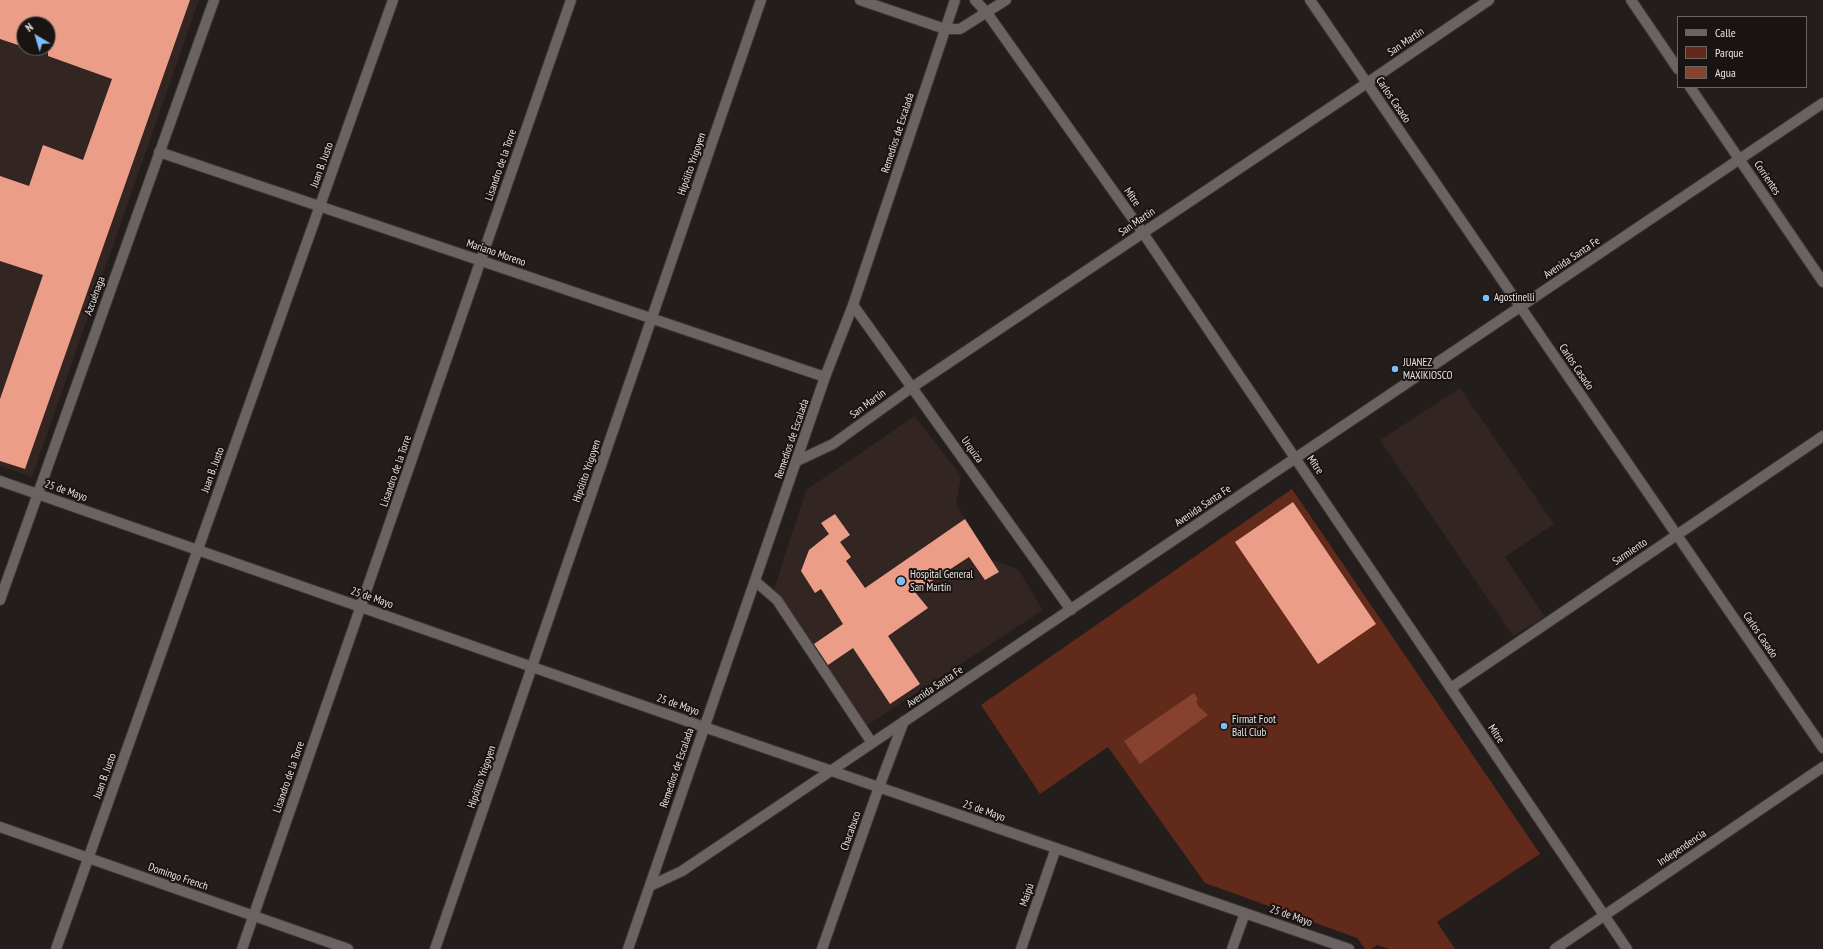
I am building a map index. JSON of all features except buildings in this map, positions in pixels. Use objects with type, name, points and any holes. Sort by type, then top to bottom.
[{"type":"street","name":"Azcuénaga","points":[[0,600],[214,0]]},
{"type":"street","name":"Juan B. Justo","points":[[56,949],[393,0]]},
{"type":"street","name":"Lisandro de la Torre","points":[[242,949],[571,0]]},
{"type":"street","name":"Hipólito Yrigoyen","points":[[435,949],[761,0]]},
{"type":"street","points":[[860,0],[945,29],[960,29],[1006,0]]},
{"type":"street","name":"Remedios de Escalada","points":[[650,886],[825,377],[853,305],[955,0]]},
{"type":"street","name":"Mitre","points":[[975,0],[987,13],[1143,233],[1627,949]]},
{"type":"street","name":"Carlos Casado","points":[[1310,0],[1823,748]]},
{"type":"street","name":"San Martín","points":[[797,461],[833,444],[911,388],[1489,0]]},
{"type":"street","points":[[1631,0],[1677,68]]},
{"type":"street","name":"Corrientes","points":[[1691,88],[1823,282]]},
{"type":"street","name":"Avenida Santa Fe","points":[[650,886],[682,871],[1823,103]]},
{"type":"street","name":"Mariano Moreno","points":[[160,152],[825,377]]},
{"type":"street","name":"Urquiza","points":[[853,305],[1071,610]]},
{"type":"street","name":"Sarmiento","points":[[1451,688],[1823,436]]},
{"type":"street","name":"25 de Mayo","points":[[0,481],[704,727],[1349,949]]},
{"type":"street","points":[[755,581],[777,600],[872,743]]},
{"type":"street","name":"Chacabuco","points":[[822,949],[904,721]]},
{"type":"street","name":"Independencia","points":[[1554,949],[1823,767]]},
{"type":"street","name":"Domingo French","points":[[0,827],[348,949]]},
{"type":"street","name":"Maipú","points":[[1021,949],[1056,848]]},
{"type":"street","points":[[628,949],[650,886]]},
{"type":"street","points":[[1232,949],[1245,913]]},
{"type":"shaded area","points":[[0,0],[199,0],[32,477],[0,466]]},
{"type":"shaded area","points":[[1460,388],[1554,524],[1505,557],[1545,617],[1513,636],[1380,440]]},
{"type":"shaded area","name":"Hospital General San Martín","points":[[915,416],[961,476],[956,504],[991,560],[1018,569],[1043,610],[863,728],[773,592],[806,490]]},
{"type":"green space","name":"Firmat Foot Ball Club","points":[[1292,489],[1540,854],[1437,922],[1455,949],[1389,949],[1377,945],[1371,949],[1365,949],[1357,938],[1205,883],[1108,747],[1040,794],[981,705]]},
{"type":"water","points":[[1194,693],[1198,699],[1196,702],[1199,707],[1208,715],[1140,764],[1124,741]]},
{"type":"place","name":"Agostinelli","points":[[1486,298]]},
{"type":"place","name":"JUANEZ MAXIKIOSCO","points":[[1395,369]]},
{"type":"place","name":"Hospital General San Martín","points":[[901,581]]},
{"type":"place","name":"Firmat Foot Ball Club","points":[[1224,726]]}]
